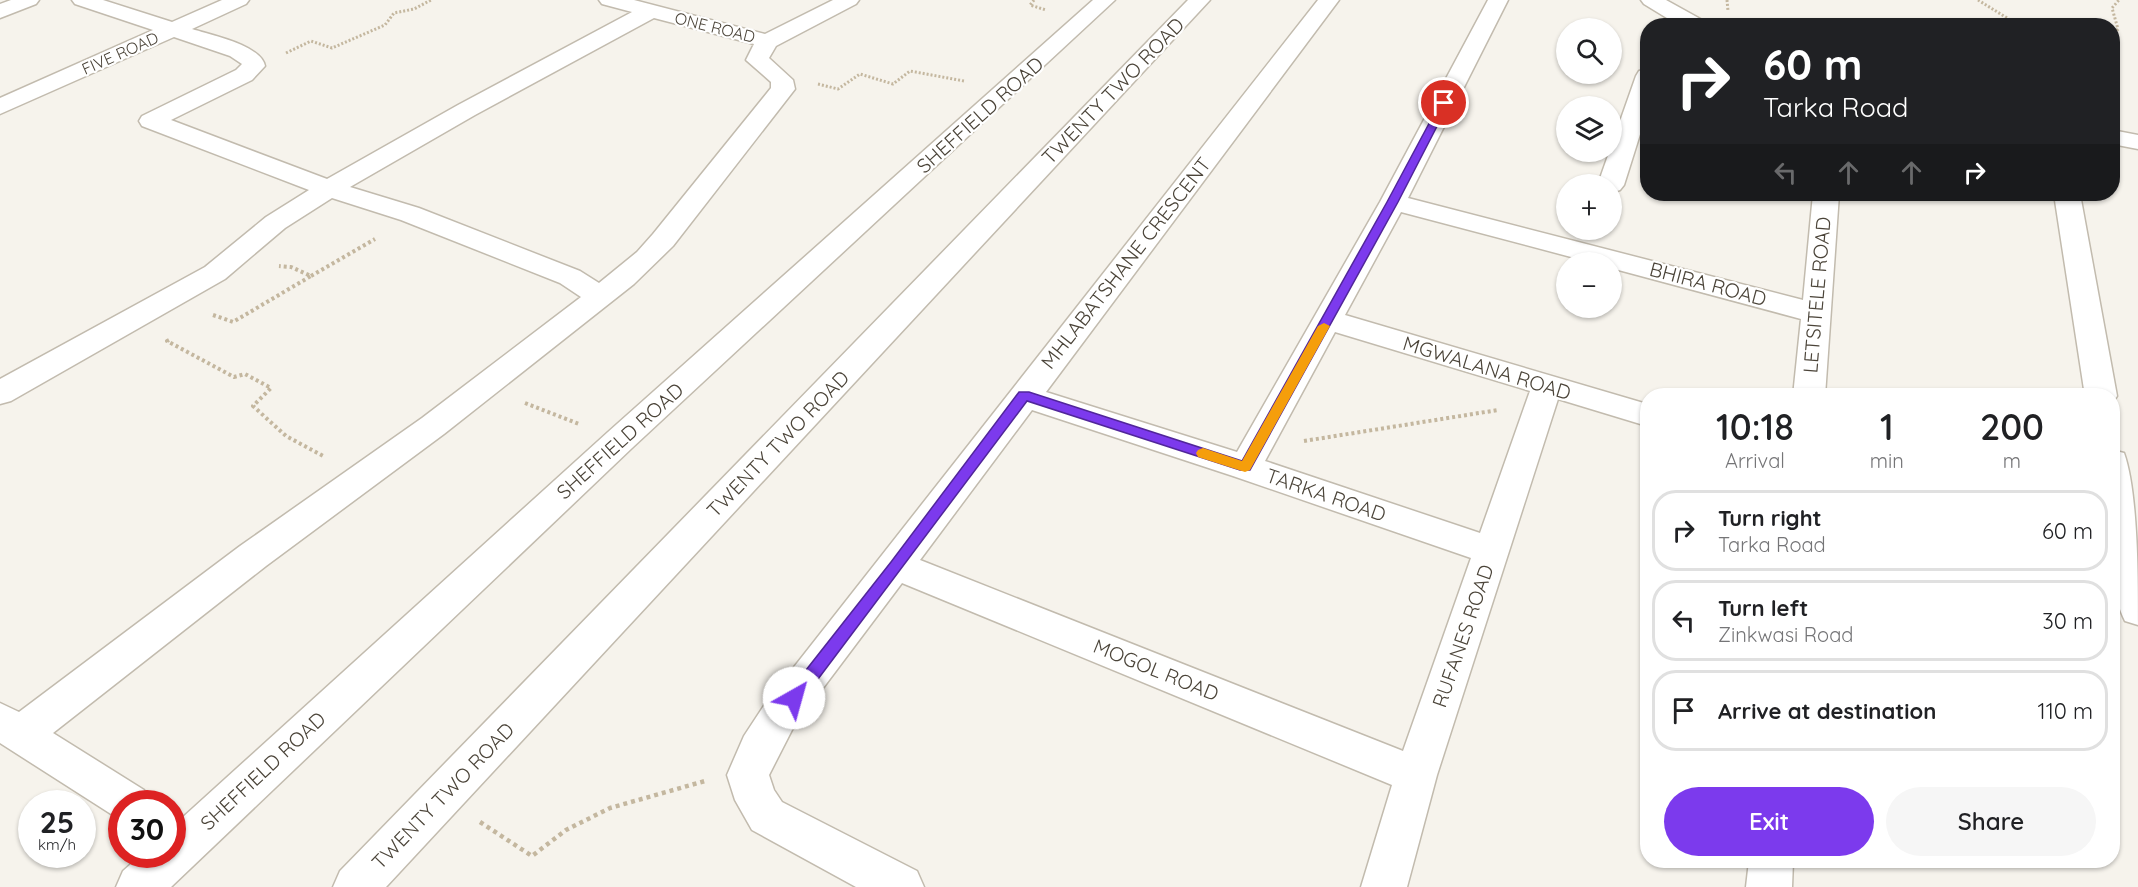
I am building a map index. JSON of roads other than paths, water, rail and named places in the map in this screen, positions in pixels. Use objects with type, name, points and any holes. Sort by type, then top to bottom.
[{"type":"street","points":[[0,12],[29,0]]},
{"type":"street","points":[[82,0],[238,51],[254,63],[244,75],[151,121],[329,189],[410,214],[570,277],[600,296]]},
{"type":"street","name":"FIVE ROAD","points":[[0,107],[239,0]]},
{"type":"street","name":"ONE ROAD","points":[[609,0],[768,41],[849,0]]},
{"type":"street","name":"SHEFFIELD ROAD","points":[[186,832],[1105,0]]},
{"type":"street","name":"TWENTY TWO ROAD","points":[[356,887],[1200,0]]},
{"type":"street","name":"MHLABATSHANE CRESCENT","points":[[901,887],[768,816],[756,800],[748,775],[759,749],[779,717],[1329,0]]},
{"type":"street","points":[[1651,0],[1682,18]]},
{"type":"street","points":[[1252,455],[1393,202],[1495,1]]},
{"type":"street","points":[[0,393],[214,273],[242,253],[282,218],[329,189],[514,83],[651,11]]},
{"type":"street","points":[[108,790],[10,727],[481,389],[647,258],[783,89],[782,80],[757,60],[759,52],[768,41]]},
{"type":"street","points":[[1615,174],[1640,97]]},
{"type":"street","points":[[2120,139],[2138,142]]},
{"type":"street","name":"LETSITELE ROAD","points":[[1810,388],[1825,201]]},
{"type":"street","points":[[2068,201],[2100,388]]},
{"type":"street","name":"BHIRA ROAD","points":[[1393,202],[1593,241],[1815,313]]},
{"type":"street","name":"MGWALANA ROAD","points":[[1328,320],[1542,399],[1640,414]]},
{"type":"street","name":"TARKA ROAD","points":[[1024,396],[1252,455],[1491,551]]},
{"type":"street","name":"RUFANES ROAD","points":[[1384,887],[1416,775],[1542,399]]},
{"type":"street","points":[[2120,515],[2138,610]]},
{"type":"street","name":"MOGOL ROAD","points":[[897,566],[1416,775]]},
{"type":"street","name":"SHEFFIELD ROAD","points":[[139,887],[155,868]]},
{"type":"street","points":[[1768,887],[1770,868]]}]
